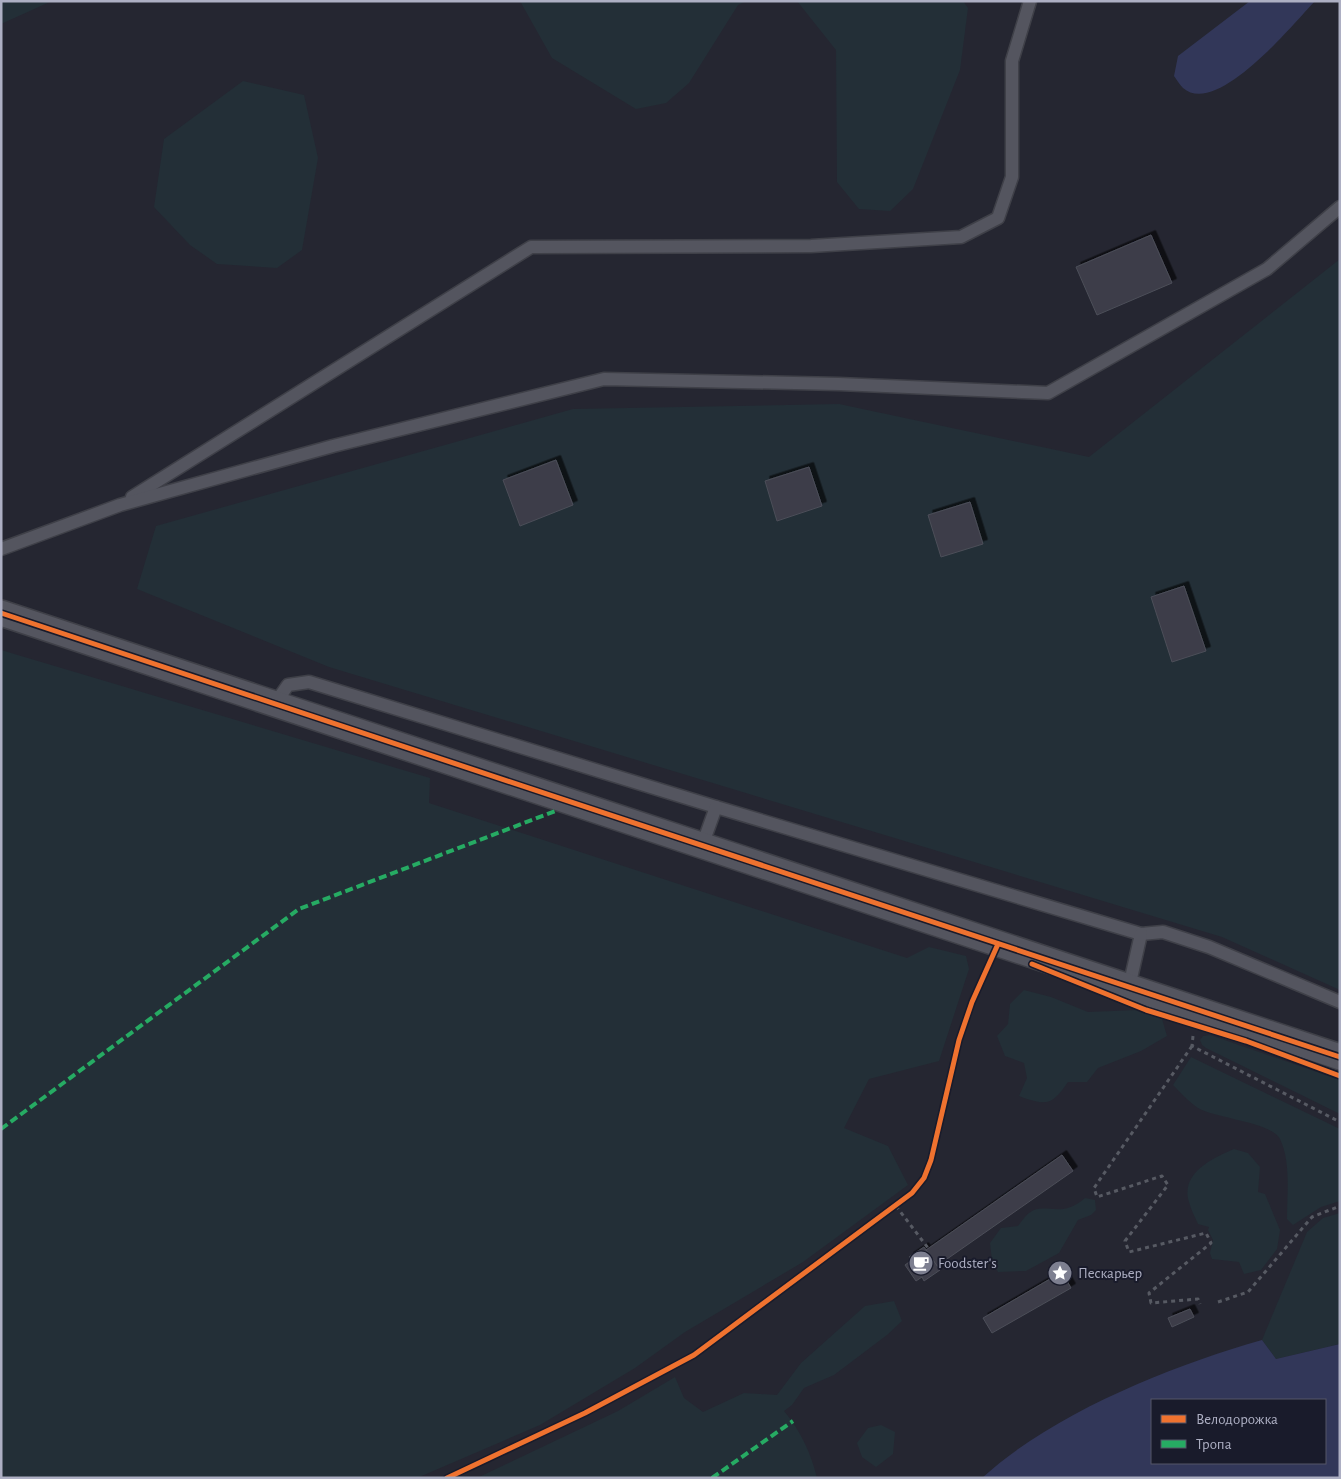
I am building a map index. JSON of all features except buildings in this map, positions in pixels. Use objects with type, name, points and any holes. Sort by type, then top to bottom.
[{"type":"street","points":[[1,613],[997,946],[1340,1057]]},
{"type":"lane","points":[[120,505],[531,247],[811,246],[942,238],[961,236],[998,218],[1012,177],[1012,61],[1030,1]]},
{"type":"lane","points":[[1,549],[120,505],[334,446],[604,379],[838,384],[1048,393],[1267,269],[1340,207]]},
{"type":"lane","points":[[274,705],[288,685],[309,682],[716,807],[1140,934],[1163,932],[1209,947],[1340,1002]]},
{"type":"lane","points":[[702,846],[716,807]]},
{"type":"lane","points":[[1129,988],[1140,934]]},
{"type":"path","points":[[1194,1026],[1192,1046],[1094,1188],[1097,1197],[1162,1176],[1168,1185],[1126,1241],[1129,1252],[1206,1233],[1211,1243],[1149,1293],[1152,1303],[1198,1299],[1200,1304]]},
{"type":"path","points":[[1192,1046],[1340,1122]]},
{"type":"path","points":[[896,1206],[928,1248]]},
{"type":"path","points":[[1218,1302],[1248,1292],[1312,1218],[1340,1206]]},
{"type":"shaded area","points":[[1,1],[52,1],[1,24]]},
{"type":"shaded area","points":[[520,1],[746,1],[738,5],[689,83],[666,103],[636,109],[552,58]]},
{"type":"shaded area","points":[[797,1],[963,1],[968,8],[960,70],[913,189],[890,211],[859,209],[837,182],[836,50]]},
{"type":"shaded area","points":[[243,81],[304,95],[318,158],[302,250],[277,268],[217,264],[190,245],[154,207],[164,139]]},
{"type":"shaded area","points":[[1340,259],[1340,990],[1222,937],[329,667],[137,589],[156,526],[573,409],[839,404],[1089,457]]},
{"type":"shaded area","points":[[1,650],[430,778],[429,803],[907,958],[929,947],[966,956],[969,969],[939,1061],[869,1079],[844,1128],[888,1146],[908,1185],[803,1262],[685,1332],[635,1368],[540,1425],[417,1478],[1,1478]]},
{"type":"shaded area","points":[[1024,990],[1051,997],[1088,1012],[1138,1010],[1162,1019],[1167,1036],[1141,1051],[1098,1068],[1087,1082],[1068,1082],[1053,1100],[1042,1102],[1028,1099],[1019,1096],[1027,1078],[1024,1063],[1005,1056],[997,1036],[1008,1024],[1010,1004]]},
{"type":"shaded area","points":[[1210,1035],[1340,1080],[1340,1114],[1206,1048],[1200,1040],[1203,1036]]},
{"type":"shaded area","points":[[1191,1057],[1340,1129],[1340,1201],[1321,1207],[1293,1225],[1287,1219],[1287,1168],[1280,1139],[1275,1133],[1266,1129],[1207,1112],[1188,1100],[1173,1085]]},
{"type":"shaded area","points":[[1234,1149],[1248,1153],[1260,1167],[1258,1192],[1265,1194],[1280,1230],[1277,1249],[1261,1270],[1244,1274],[1239,1262],[1212,1259],[1210,1253],[1213,1240],[1208,1230],[1209,1227],[1198,1224],[1187,1192],[1189,1183],[1200,1168]]},
{"type":"shaded area","points":[[1085,1198],[1095,1200],[1096,1210],[1091,1215],[1078,1220],[1059,1253],[1026,1271],[998,1272],[992,1261],[990,1243],[1001,1228],[1018,1226],[1028,1214],[1035,1210],[1068,1208]]},
{"type":"shaded area","points":[[1340,1213],[1340,1344],[1276,1359],[1262,1340],[1307,1232],[1323,1218]]},
{"type":"shaded area","points":[[894,1301],[902,1321],[887,1335],[834,1375],[804,1388],[792,1405],[784,1411],[804,1442],[817,1478],[477,1478],[618,1411],[675,1377],[684,1398],[703,1412],[744,1393],[777,1395],[801,1363],[865,1306]]},
{"type":"shaded area","points":[[881,1425],[895,1432],[893,1454],[876,1467],[862,1457],[857,1443],[868,1428]]},
{"type":"water","points":[[1250,1],[1315,1],[1273,46],[1234,79],[1215,90],[1198,94],[1183,88],[1174,76],[1178,56]]},
{"type":"water","points":[[1262,1340],[1276,1359],[1340,1344],[1340,1478],[982,1478],[1011,1454],[1078,1413],[1114,1394],[1190,1363]]},
{"type":"marked path","points":[[1,1129],[299,909],[558,810]]},
{"type":"marked path","points":[[712,1478],[793,1421]]},
{"type":"cycle path","points":[[1,613],[1340,1057]]},
{"type":"cycle path","points":[[447,1478],[585,1413],[694,1355],[912,1193],[924,1178],[931,1160],[959,1040],[972,1002],[998,944]]},
{"type":"cycle path","points":[[1032,964],[1146,1010],[1246,1041],[1340,1076]]},
{"type":"place","name":"Foodster's","points":[[921,1263]]},
{"type":"place","name":"Пескарьер","points":[[1060,1273]]}]
